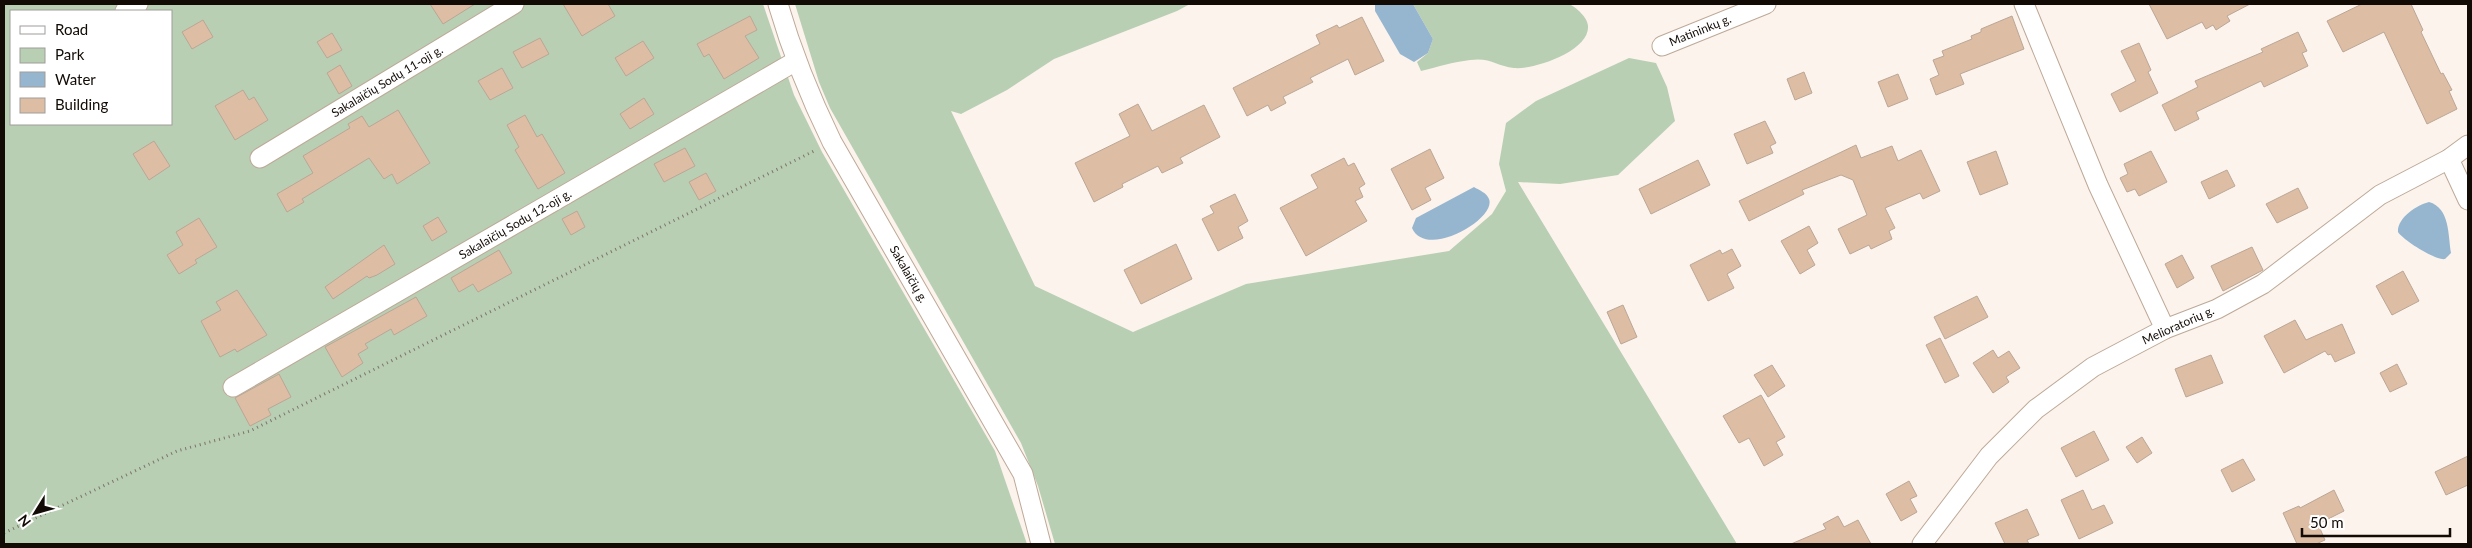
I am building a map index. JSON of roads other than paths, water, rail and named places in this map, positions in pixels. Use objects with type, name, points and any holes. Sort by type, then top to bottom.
[{"type":"street","points":[[127,10],[138,4]]},
{"type":"street","name":"Sakalaičių Sodų 11-oji g.","points":[[260,158],[514,4]]},
{"type":"street","name":"Sakalaičių g.","points":[[778,4],[796,61],[812,102],[832,142],[1023,474],[1040,544]]},
{"type":"street","name":"Matininkų g.","points":[[1662,46],[1766,4]]},
{"type":"street","points":[[2024,4],[2098,185],[2165,329]]},
{"type":"street","name":"Sakalaičių Sodų 12-oji g.","points":[[233,386],[796,61]]},
{"type":"street","name":"Melioratorių g.","points":[[1922,544],[1989,456],[2036,409],[2092,367],[2165,329],[2217,309],[2263,284],[2380,195],[2450,159],[2468,145]]},
{"type":"street","points":[[2450,159],[2468,200]]},
{"type":"water","points":[[1375,4],[1413,4],[1433,39],[1428,53],[1414,62],[1400,54],[1375,11]]},
{"type":"water","points":[[1474,187],[1488,197],[1489,207],[1472,225],[1459,233],[1431,240],[1420,237],[1412,228],[1416,218]]},
{"type":"water","points":[[2429,202],[2441,210],[2447,223],[2451,253],[2445,259],[2435,257],[2420,249],[2398,232],[2404,217],[2419,206]]}]
